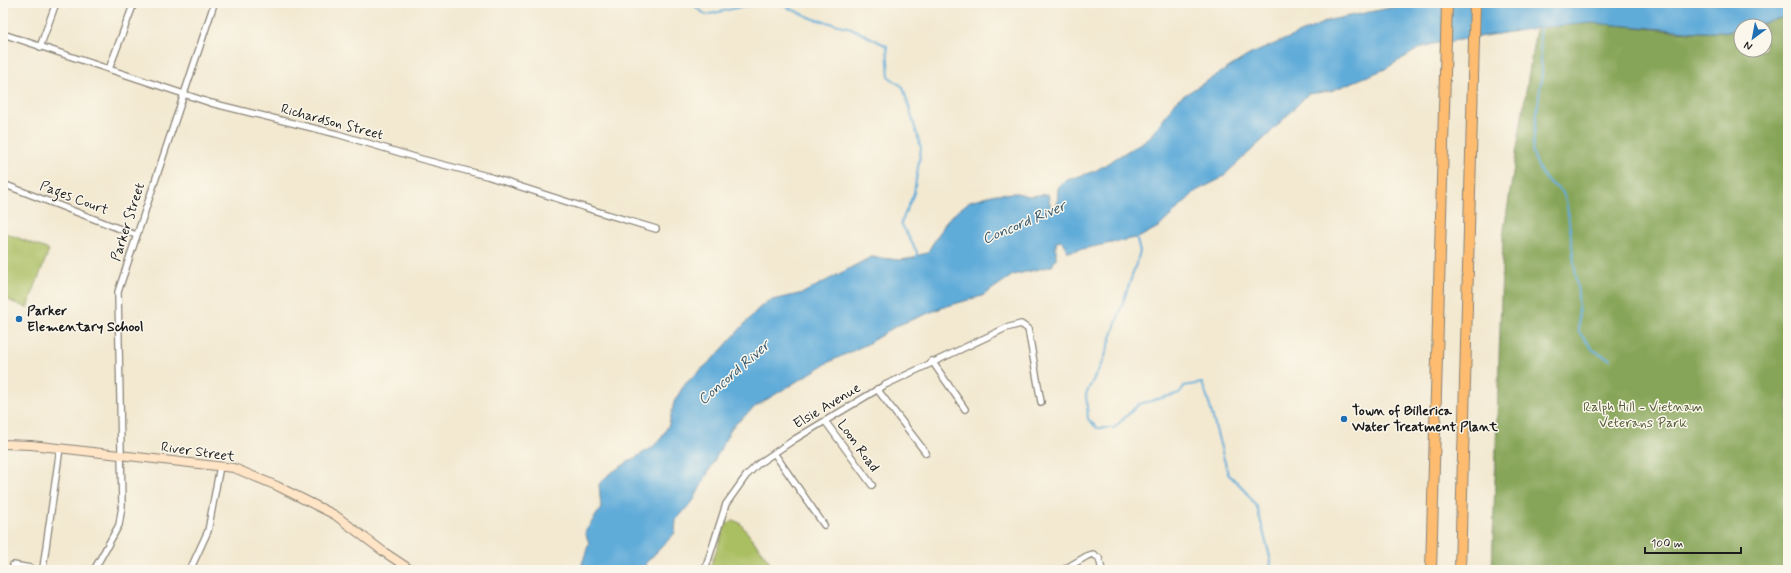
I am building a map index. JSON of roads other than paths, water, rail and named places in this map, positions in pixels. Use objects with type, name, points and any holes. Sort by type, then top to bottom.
[{"type":"highway","points":[[1431,570],[1447,3]]},
{"type":"highway","points":[[1460,570],[1475,3]]},
{"type":"main road","name":"River Street","points":[[3,444],[60,448],[234,468],[335,515],[384,552],[411,570]]},
{"type":"street","points":[[40,47],[56,3]]},
{"type":"street","points":[[109,69],[134,3]]},
{"type":"street","name":"Parker Street","points":[[94,570],[119,525],[122,506],[118,292],[213,7]]},
{"type":"street","name":"Richardson Street","points":[[3,34],[234,110],[337,134],[421,159],[487,176],[596,212],[656,229]]},
{"type":"street","name":"Pages Court","points":[[3,184],[136,235]]},
{"type":"street","name":"Elsie Avenue","points":[[704,570],[726,504],[746,476],[758,464],[878,389],[932,361],[1006,328],[1021,324],[1028,329],[1030,334],[1041,402]]},
{"type":"street","points":[[932,361],[965,409]]},
{"type":"street","points":[[878,389],[926,453]]},
{"type":"street","name":"Loon Road","points":[[825,421],[872,485]]},
{"type":"street","points":[[43,568],[60,448]]},
{"type":"street","points":[[774,454],[824,525]]},
{"type":"street","points":[[190,570],[208,531],[220,466]]},
{"type":"street","points":[[1063,570],[1089,555],[1094,555],[1099,558],[1102,570]]},
{"type":"street","points":[[12,565],[30,568],[30,570]]},
{"type":"water","name":"Concord River","points":[[1414,3],[1788,3],[1788,16],[1773,20],[1773,18],[1733,18],[1733,30],[1723,32],[1699,32],[1592,23],[1536,28],[1433,44],[1420,48],[1385,69],[1331,91],[1308,94],[1268,135],[1220,179],[1196,191],[1160,226],[1140,237],[1068,252],[1062,241],[1056,242],[1056,259],[1052,266],[1013,275],[982,296],[944,307],[896,326],[867,344],[829,362],[756,406],[732,427],[693,501],[676,520],[675,533],[645,564],[647,570],[580,570],[589,543],[585,532],[601,508],[599,484],[609,474],[654,446],[662,437],[669,424],[674,402],[684,385],[716,356],[758,309],[768,301],[803,293],[871,257],[900,260],[914,258],[927,253],[948,219],[970,201],[996,194],[1017,193],[1029,196],[1048,194],[1051,209],[1057,208],[1058,188],[1064,181],[1095,171],[1149,138],[1178,99],[1249,55],[1330,20]]},
{"type":"waterway","points":[[691,3],[706,15],[740,7],[770,3]]},
{"type":"waterway","points":[[777,3],[814,19],[851,28],[887,46],[889,77],[903,87],[921,148],[914,193],[901,223],[917,252],[917,257]]},
{"type":"waterway","points":[[1539,26],[1542,73],[1532,151],[1543,176],[1563,192],[1567,205],[1578,294],[1579,332],[1593,350],[1610,359]]},
{"type":"waterway","points":[[1136,236],[1140,252],[1104,359],[1086,394],[1088,419],[1097,428],[1114,428],[1139,404],[1180,393],[1184,386],[1202,383],[1209,403],[1228,474],[1244,489],[1257,507],[1271,561],[1270,570]]},
{"type":"place","name":"Parker Elementary School","points":[[19,319]]},
{"type":"place","name":"Town of Billerica Water Treatment Plant","points":[[1344,419]]},
{"type":"park label","name":"Ralph Hill - Vietnam Veterans Park","points":[[1643,416]]}]
